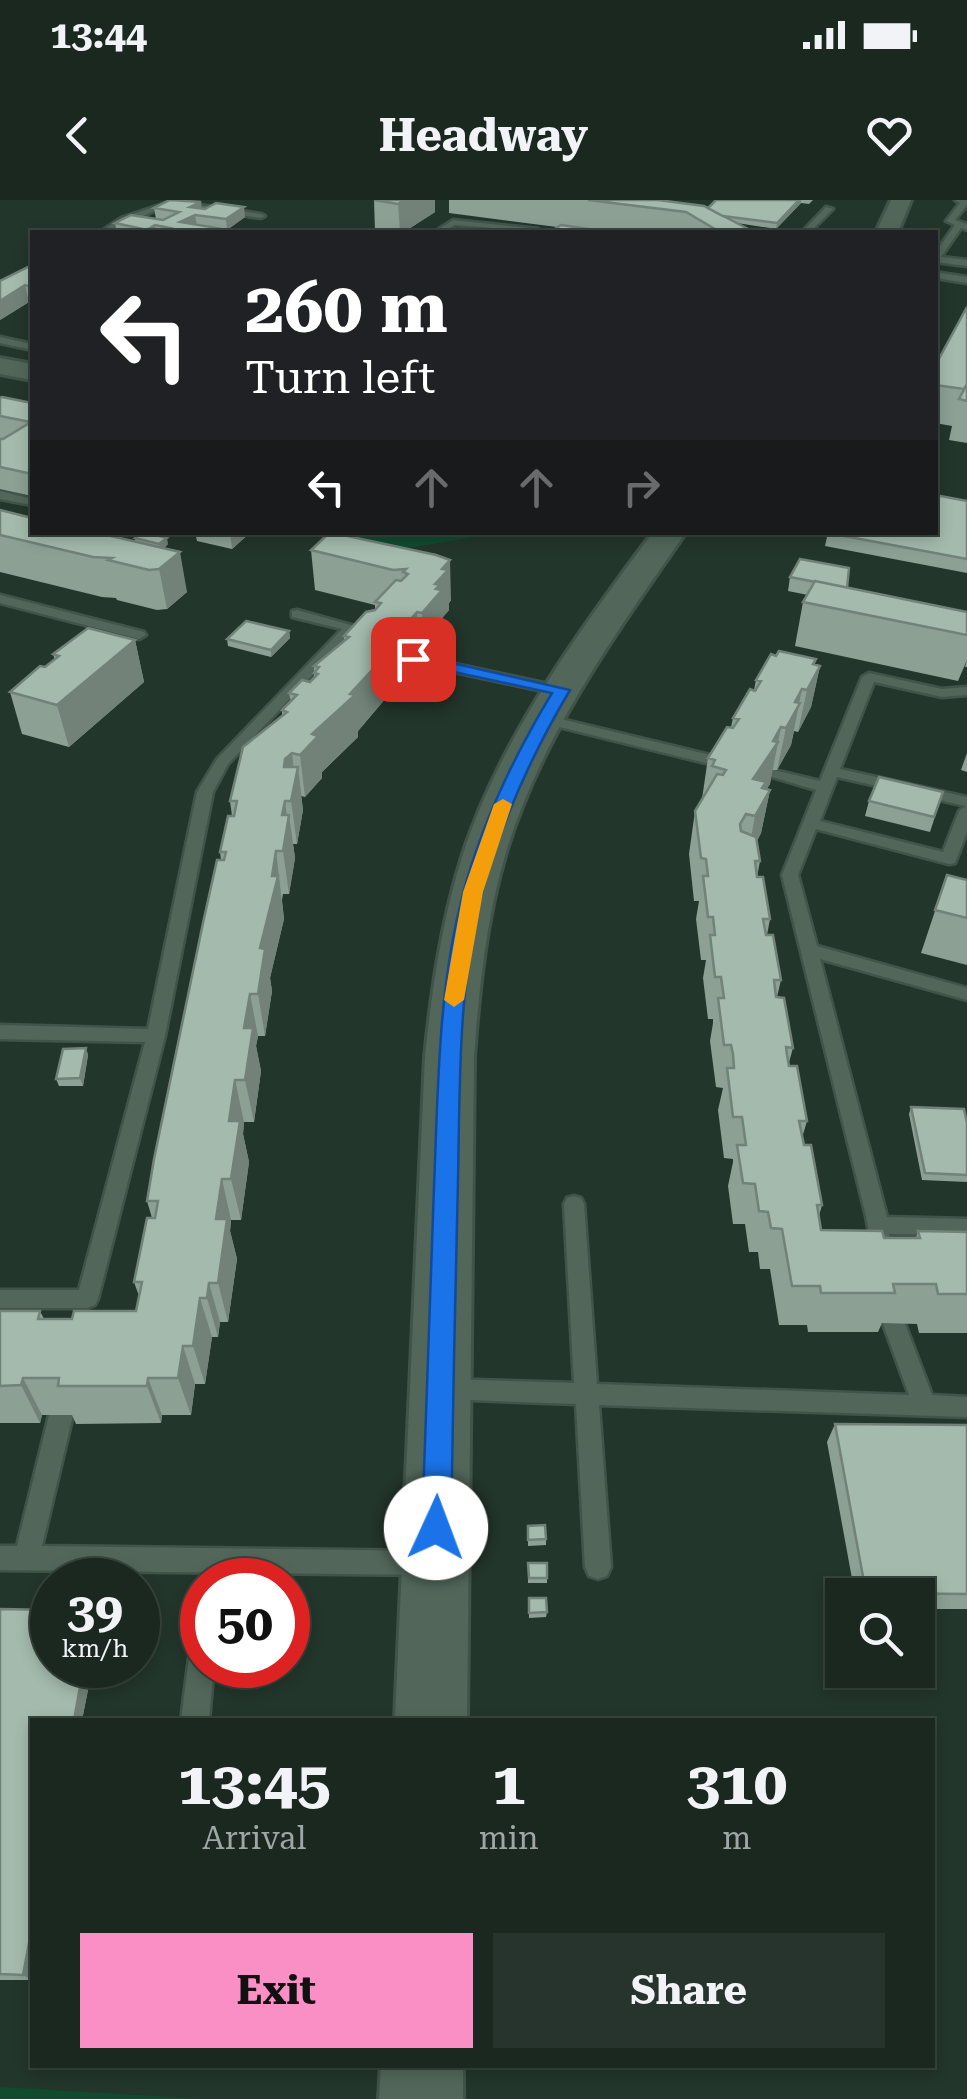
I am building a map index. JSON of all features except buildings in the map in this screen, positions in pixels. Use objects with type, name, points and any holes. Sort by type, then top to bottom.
[{"type":"main road","points":[[888,230],[901,200]]},
{"type":"main road","points":[[431,1718],[449,1065],[462,940],[486,850],[514,777],[599,630],[668,535]]},
{"type":"main road","points":[[421,2099],[422,2068]]},
{"type":"lane","points":[[938,255],[963,226],[950,222],[966,201],[959,200]]},
{"type":"lane","points":[[107,230],[172,203],[261,216],[253,224]]},
{"type":"lane","points":[[808,230],[829,210]]},
{"type":"lane","points":[[441,230],[454,222],[521,230]]},
{"type":"lane","points":[[938,259],[967,263]]},
{"type":"lane","points":[[938,276],[967,280]]},
{"type":"lane","points":[[0,340],[16,367]]},
{"type":"lane","points":[[0,495],[30,502]]},
{"type":"lane","points":[[0,598],[109,633],[139,635]]},
{"type":"lane","points":[[80,1328],[156,1036],[205,792],[222,762],[344,644],[352,627],[297,614]]},
{"type":"lane","points":[[413,659],[730,764]]},
{"type":"lane","points":[[885,1278],[878,1225],[790,875],[869,677],[942,693],[967,690]]},
{"type":"lane","points":[[770,774],[827,779],[967,802]]},
{"type":"lane","points":[[810,823],[949,859],[967,811]]},
{"type":"lane","points":[[809,950],[967,994]]},
{"type":"lane","points":[[0,1032],[156,1036]]},
{"type":"lane","points":[[574,1204],[598,1567]]},
{"type":"lane","points":[[878,1225],[967,1227]]},
{"type":"lane","points":[[0,1300],[87,1299]]},
{"type":"lane","points":[[894,1324],[924,1406]]},
{"type":"lane","points":[[441,1389],[967,1407]]},
{"type":"lane","points":[[27,1558],[61,1415]]},
{"type":"lane","points":[[0,1558],[180,1569]]},
{"type":"lane","points":[[310,1568],[435,1563]]},
{"type":"lane","points":[[194,1718],[198,1688]]},
{"type":"green space","points":[[363,535],[487,535],[390,551],[349,542]]},
{"type":"green space","points":[[0,2087],[204,2099],[0,2099]]},
{"type":"slow traffic","points":[[454,1000],[473,892],[503,804]]},
{"type":"route","points":[[413,659],[562,690],[529,744],[501,808],[473,892],[462,940],[449,1065],[436,1528]]}]
